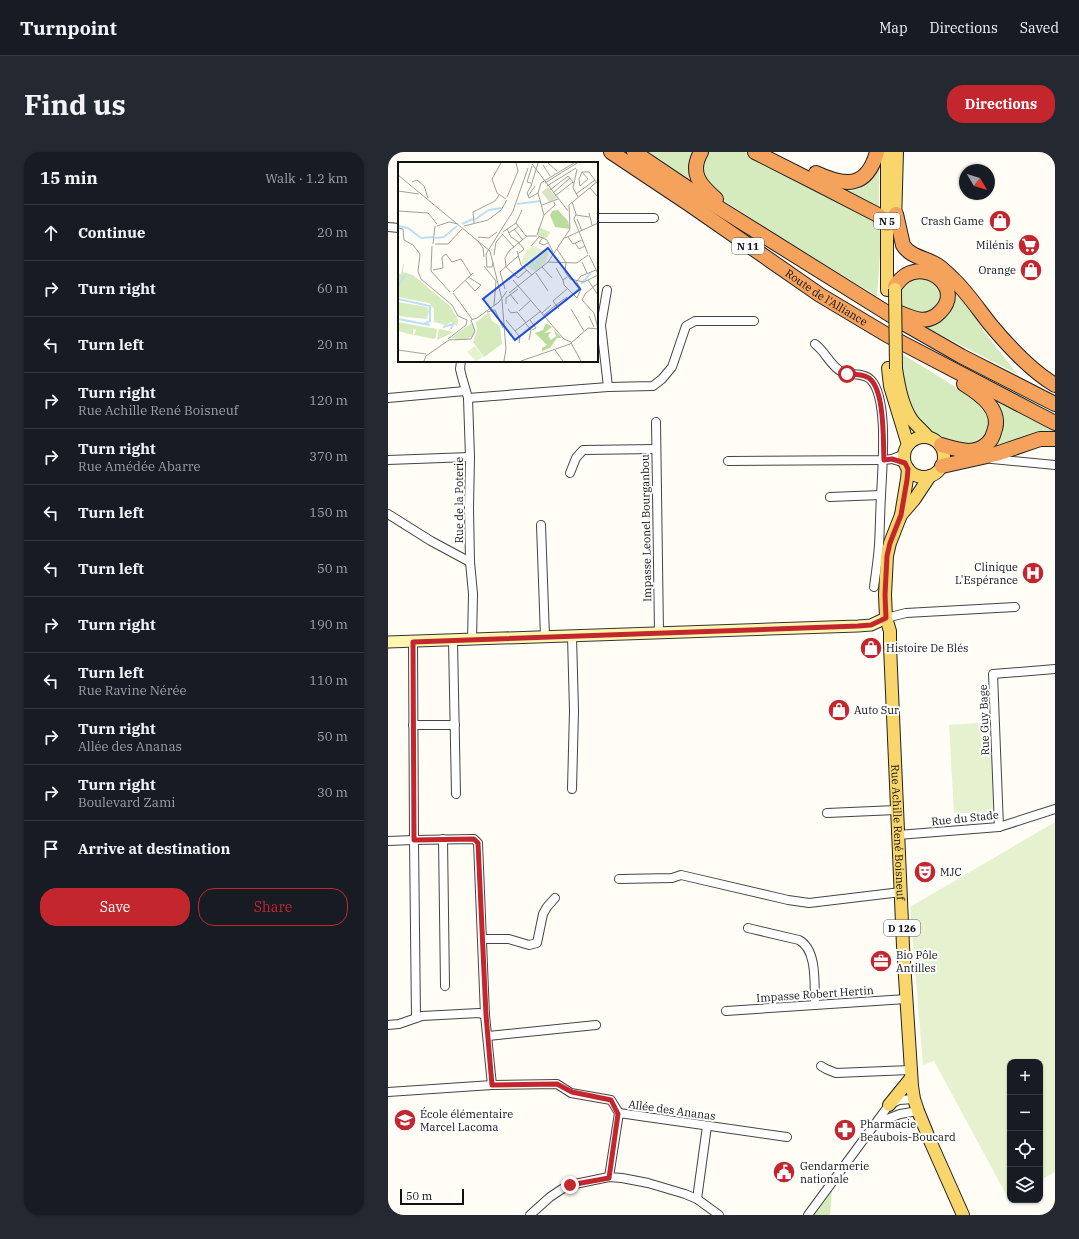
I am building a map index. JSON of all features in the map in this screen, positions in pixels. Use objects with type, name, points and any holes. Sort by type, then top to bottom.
[{"type":"highway","name":"Route de l'Alliance","points":[[611,152],[820,295],[887,335],[1055,423]]},
{"type":"highway","name":"Route de l'Alliance","points":[[634,152],[695,193],[905,324],[961,356],[1055,404]]},
{"type":"highway","points":[[701,152],[696,168],[700,183],[721,204],[754,229]]},
{"type":"highway","points":[[755,152],[878,215],[892,219],[906,249],[936,265],[949,274],[960,285],[1012,349],[1032,369],[1055,385]]},
{"type":"highway","points":[[775,152],[823,176],[836,181],[850,182],[865,176],[874,161],[877,152]]},
{"type":"highway","points":[[750,247],[758,256],[807,292],[863,326],[950,375],[980,395],[989,404],[996,419],[996,427],[990,441],[985,445],[968,451],[941,444]]},
{"type":"highway","points":[[859,296],[918,320],[927,320],[935,317],[947,304],[948,298],[946,286],[936,275],[928,272],[917,271],[907,274],[892,288]]},
{"type":"highway","points":[[942,466],[981,458],[1040,439],[1055,439]]},
{"type":"main road","name":"N 5","points":[[887,152],[892,219],[892,368],[890,386],[906,458]]},
{"type":"main road","name":"N 5","points":[[892,219],[897,152]]},
{"type":"main road","name":"N 5","points":[[892,368],[908,412],[917,426],[928,437]]},
{"type":"main road","points":[[920,437],[928,437],[935,439],[941,444],[944,455],[942,466],[939,470],[930,476],[924,477],[912,473],[906,458],[913,440],[920,437]]},
{"type":"main road","name":"Rue Achille René Boisneuf","points":[[906,458],[907,480],[901,515],[890,543],[887,556],[885,595],[886,618],[890,631],[896,810],[911,1074],[916,1105],[963,1215]]},
{"type":"main road","name":"Rue Achille René Boisneuf","points":[[901,515],[914,500],[930,476]]},
{"type":"main road","points":[[889,1105],[911,1074]]},
{"type":"street","points":[[598,218],[654,218]]},
{"type":"street","points":[[388,227],[398,228]]},
{"type":"street","points":[[607,290],[601,325],[608,387]]},
{"type":"street","points":[[388,398],[653,386],[662,379],[672,367],[686,326],[695,321],[754,321]]},
{"type":"street","points":[[815,344],[837,368],[847,374],[865,375],[872,380],[880,401],[888,459],[881,495],[879,544],[874,587]]},
{"type":"street","name":"Rue de la Poterie","points":[[461,362],[460,369],[466,395],[470,457],[468,508],[473,594],[472,640]]},
{"type":"street","name":"Impasse Leonel Bourganbou","points":[[656,422],[659,633]]},
{"type":"street","points":[[570,473],[576,458],[583,450],[656,449]]},
{"type":"street","points":[[388,460],[470,457]]},
{"type":"street","points":[[728,461],[906,458]]},
{"type":"street","points":[[981,458],[1055,465]]},
{"type":"street","points":[[830,497],[881,495]]},
{"type":"street","points":[[388,514],[431,541],[470,562]]},
{"type":"street","points":[[541,525],[545,637]]},
{"type":"street","points":[[388,642],[858,626],[871,625],[886,618],[906,613],[1015,607]]},
{"type":"street","points":[[572,636],[574,711],[572,789]]},
{"type":"street","points":[[453,640],[456,794]]},
{"type":"street","points":[[413,642],[416,1018]]},
{"type":"street","name":"Rue Guy Bage","points":[[999,827],[993,674],[1055,669]]},
{"type":"street","points":[[413,725],[454,725]]},
{"type":"street","name":"Rue du Stade","points":[[898,836],[999,827],[1055,809]]},
{"type":"street","points":[[827,813],[896,810]]},
{"type":"street","points":[[443,839],[446,986]]},
{"type":"street","points":[[388,841],[474,839],[478,843],[486,1015],[492,1085]]},
{"type":"street","points":[[619,879],[672,878],[682,875],[788,900],[809,903],[901,892]]},
{"type":"street","points":[[482,939],[509,940],[528,944],[537,943],[543,914],[555,898]]},
{"type":"street","points":[[748,928],[804,942],[813,960],[815,1005]]},
{"type":"street","name":"Impasse Robert Hertin","points":[[726,1011],[906,999]]},
{"type":"street","points":[[388,1025],[399,1024],[422,1016],[479,1013],[486,1015]]},
{"type":"street","points":[[488,1036],[596,1025]]},
{"type":"street","points":[[821,1066],[836,1073],[911,1074]]},
{"type":"street","points":[[388,1092],[492,1085],[557,1084],[572,1092],[611,1100],[618,1114]]},
{"type":"street","points":[[808,1215],[889,1105],[899,1100],[916,1105]]},
{"type":"street","points":[[877,1123],[900,1114],[916,1105]]},
{"type":"street","name":"Allée des Ananas","points":[[609,1178],[618,1114],[787,1137]]},
{"type":"street","points":[[697,1199],[707,1126]]},
{"type":"street","points":[[530,1215],[550,1197],[570,1185],[609,1178],[622,1178],[648,1183],[685,1194],[697,1199],[719,1215]]},
{"type":"street","points":[[954,1215],[956,1200]]},
{"type":"green space","points":[[646,152],[694,152],[689,165],[690,179],[687,180]]},
{"type":"green space","points":[[706,152],[745,152],[866,213],[882,226],[877,296],[805,253],[723,200],[703,182],[699,163]]},
{"type":"green space","points":[[879,163],[879,212],[843,190],[856,190],[868,183],[874,175]]},
{"type":"green space","points":[[917,275],[935,284],[941,297],[941,303],[927,316],[900,308],[901,281]]},
{"type":"green space","points":[[954,288],[976,317],[983,330],[1017,374],[921,325]]},
{"type":"green space","points":[[899,352],[967,394],[974,400],[990,423],[987,434],[980,443],[972,447],[945,441],[934,433],[926,430],[914,420],[900,378]]},
{"type":"green space","points":[[984,393],[1055,432],[1055,434],[977,454],[997,439]]},
{"type":"green space","points":[[990,722],[995,813],[954,813],[949,725]]},
{"type":"green space","points":[[1055,822],[1055,1172],[1043,1178],[1043,1059],[1007,1059],[1007,1196],[934,1061],[923,1065],[910,907]]},
{"type":"green space","points":[[832,1190],[830,1215],[813,1215]]},
{"type":"place","name":"Crash Game","points":[[1000,221]]},
{"type":"place","name":"Milénis","points":[[1029,245]]},
{"type":"place","name":"Orange","points":[[1031,270]]},
{"type":"place","name":"Clinique L'Espérance","points":[[1033,573]]},
{"type":"place","name":"Histoire De Blés","points":[[871,648]]},
{"type":"place","name":"Auto Sur","points":[[839,710]]},
{"type":"place","name":"MJC","points":[[925,872]]},
{"type":"place","name":"Bio Pôle Antilles","points":[[881,961]]},
{"type":"place","name":"École élémentaire Marcel Lacoma","points":[[405,1120]]},
{"type":"place","name":"Pharmacie Beaubois-Boucard","points":[[845,1130]]},
{"type":"place","name":"Gendarmerie nationale","points":[[784,1172]]},
{"type":"route","points":[[570,1185],[609,1178],[618,1114],[611,1100],[572,1092],[557,1084],[492,1085],[482,957],[478,843],[474,839],[414,840],[413,642],[858,626],[871,625],[886,618],[885,595],[887,556],[890,543],[901,515],[908,469],[905,463],[892,459],[884,460],[880,401],[877,389],[872,380],[865,375],[847,374]]}]
